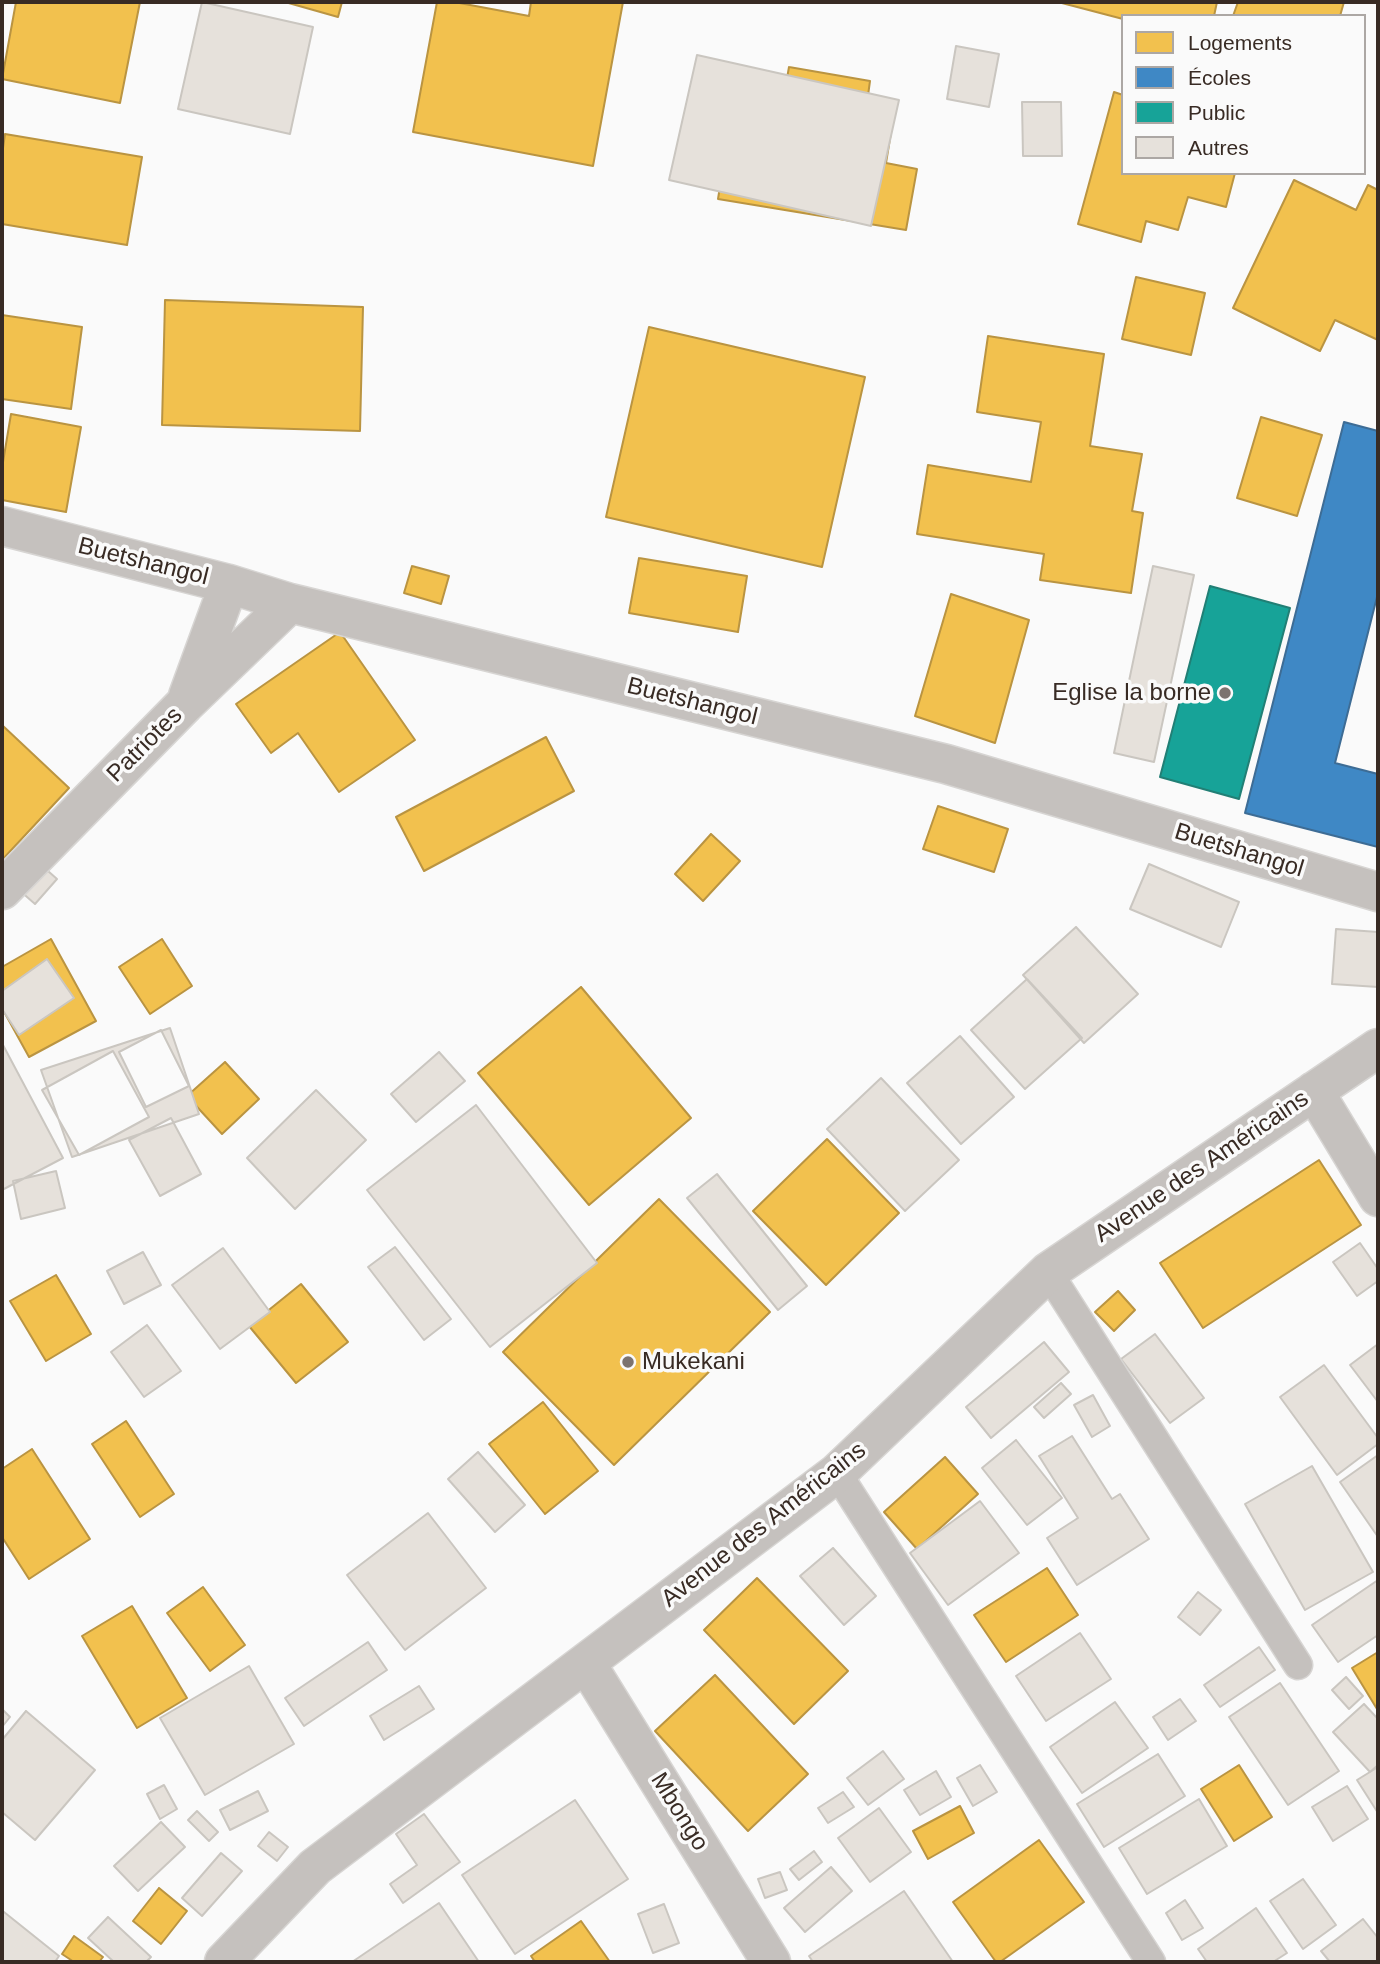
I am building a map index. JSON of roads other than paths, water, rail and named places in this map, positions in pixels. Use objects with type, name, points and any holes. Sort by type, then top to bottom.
[{"type":"street","name":"Buetshangol","points":[[2,526],[229,584],[290,603],[946,764],[1378,892]]},
{"type":"street","points":[[185,704],[229,584]]},
{"type":"street","name":"Patriotes","points":[[2,890],[185,704],[290,603]]},
{"type":"street","name":"Avenue des Américains","points":[[224,1962],[315,1867],[837,1473],[1048,1272],[1378,1048]]},
{"type":"street","points":[[1314,1091],[1378,1197]]},
{"type":"street","name":"Mbongo","points":[[586,1663],[771,1962]]},
{"type":"lane","points":[[1048,1272],[1298,1665]]},
{"type":"lane","points":[[837,1473],[1151,1962]]},
{"type":"place","name":"Eglise la borne","points":[[1225,693]]},
{"type":"place","name":"Mukekani","points":[[628,1362]]}]
